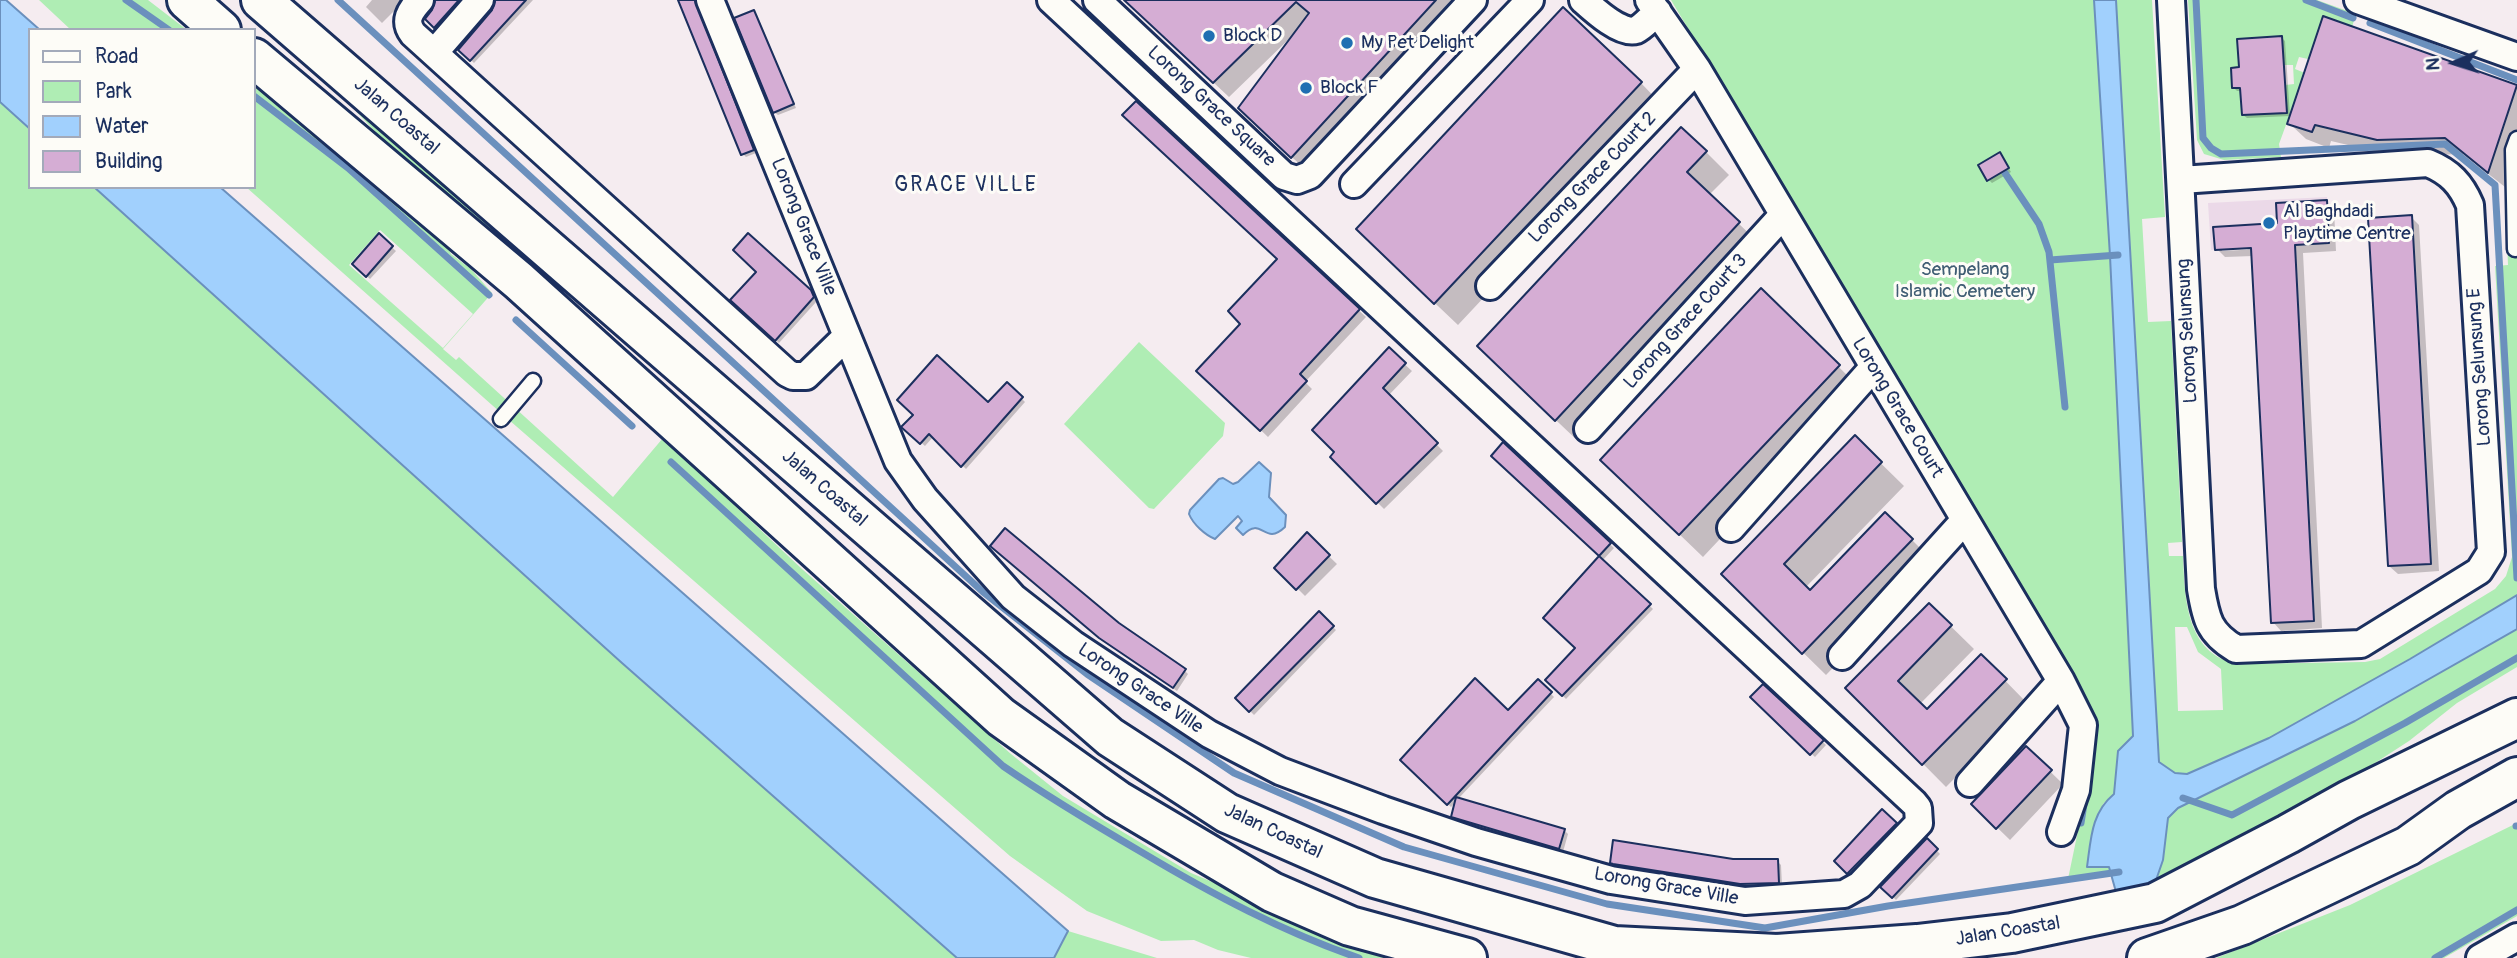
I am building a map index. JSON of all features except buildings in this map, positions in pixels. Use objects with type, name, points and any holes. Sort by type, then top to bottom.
[{"type":"highway","points":[[187,0],[219,28]]},
{"type":"highway","name":"Jalan Coastal","points":[[261,0],[1110,737],[1227,813],[1375,878],[1614,946],[1777,954],[1917,944],[2012,933],[2155,903],[2348,800],[2517,718]]},
{"type":"highway","points":[[256,60],[519,281],[1002,717],[1117,800],[1272,892],[1350,926],[1467,958]]},
{"type":"highway","points":[[2348,800],[2393,766],[2517,696]]},
{"type":"highway","points":[[2408,846],[2458,810],[2517,777]]},
{"type":"highway","points":[[2147,958],[2242,925],[2408,846],[2466,830],[2517,804]]},
{"type":"street","points":[[420,0],[408,15],[407,22],[413,34],[787,373],[806,376],[847,336]]},
{"type":"street","points":[[434,54],[480,0]]},
{"type":"street","name":"Lorong Grace Ville","points":[[710,0],[898,461],[925,499],[1013,597],[1073,644],[1209,734],[1280,771],[1490,846],[1611,880],[1745,901],[1844,894],[1860,886],[1919,823],[1918,808],[1914,803],[1051,0]]},
{"type":"street","name":"Lorong Grace Square","points":[[1097,0],[1284,176],[1297,180],[1310,175],[1473,0]]},
{"type":"street","points":[[1354,184],[1530,0]]},
{"type":"street","points":[[1583,0],[1624,30],[1635,30],[1653,6]]},
{"type":"street","name":"Lorong Selunsung","points":[[2171,0],[2201,589],[2205,616],[2219,638],[2236,649]]},
{"type":"street","points":[[2358,0],[2517,57]]},
{"type":"street","name":"Lorong Grace Court","points":[[1653,6],[1696,69],[2061,681],[2083,725],[2076,790],[2061,832]]},
{"type":"street","name":"Lorong Grace Court 2","points":[[1490,286],[1696,69]]},
{"type":"street","name":"Lorong Selunsung E","points":[[2181,180],[2428,163],[2445,170],[2454,179],[2470,205],[2491,552],[2479,571],[2361,643],[2236,649]]},
{"type":"street","name":"Lorong Grace Court 3","points":[[1588,429],[1783,215]]},
{"type":"street","points":[[1731,528],[1873,368]]},
{"type":"street","points":[[1842,656],[1964,521]]},
{"type":"street","points":[[1970,783],[2061,681]]},
{"type":"street","points":[[2480,958],[2517,937]]},
{"type":"lane","points":[[2515,249],[2513,150],[2517,139]]},
{"type":"lane","points":[[501,419],[533,382]]},
{"type":"shaded area","name":"Al Baghdadi Playtime Centre","points":[[2327,197],[2329,243],[2211,250],[2208,203]]},
{"type":"green space","points":[[39,0],[148,0],[184,28],[69,28]]},
{"type":"green space","name":"Sempelang Islamic Cemetery","points":[[1671,0],[2094,0],[2110,256],[2133,736],[2118,751],[2114,794],[2103,804],[2087,867],[2109,867],[2110,874],[2068,879],[2090,773],[2060,661],[2064,659]]},
{"type":"green space","points":[[2116,0],[2152,0],[2165,217],[2142,219],[2148,322],[2171,321],[2182,542],[2168,543],[2169,556],[2183,556],[2187,606],[2192,622],[2207,648],[2219,658],[2236,664],[2365,662],[2380,659],[2495,589],[2506,576],[2512,557],[2495,266],[2508,265],[2506,217],[2517,216],[2517,595],[2269,738],[2187,774],[2175,773],[2159,762]],"holes":[[[2175,627],[2187,627],[2198,652],[2221,669],[2223,710],[2178,711]]]},
{"type":"green space","points":[[2188,0],[2317,0],[2356,14],[2352,27],[2323,16],[2308,59],[2299,57],[2295,69],[2305,73],[2279,144],[2281,157],[2224,160],[2204,154],[2197,140]],"holes":[[[2282,36],[2284,65],[2293,65],[2294,84],[2285,85],[2287,113],[2242,115],[2240,88],[2232,87],[2231,68],[2239,67],[2237,39]]]},
{"type":"green space","points":[[267,17],[498,222],[548,282],[417,176]]},
{"type":"green space","points":[[256,82],[444,238],[451,254],[471,269],[492,293],[443,349],[456,360],[459,357],[613,497],[663,438],[802,569],[1011,754],[1063,796],[1191,873],[1292,922],[1387,958],[1251,958],[1218,950],[1194,940],[1161,941],[1087,911],[1010,856],[248,189],[256,189]],"holes":[[[380,230],[473,314],[443,348],[349,265]]]},
{"type":"green space","points":[[0,102],[28,127],[28,189],[96,189],[622,663],[957,958],[0,958]]},
{"type":"green space","points":[[1139,342],[1225,423],[1223,436],[1154,509],[1149,508],[1064,424]]},
{"type":"green space","points":[[2517,629],[2517,667],[2457,703],[2409,741],[2324,796],[2158,886],[2116,892],[2155,883],[2168,818],[2178,808],[2355,721]]},
{"type":"green space","points":[[2517,823],[2517,916],[2444,958],[2216,958],[2350,905]]},
{"type":"green space","points":[[1068,931],[1157,958],[1054,958]]},
{"type":"water","points":[[0,0],[6,0],[38,28],[28,28],[28,127],[0,102]]},
{"type":"water","points":[[2094,0],[2116,0],[2159,762],[2175,773],[2187,774],[2269,738],[2517,595],[2517,629],[2355,721],[2178,808],[2168,818],[2163,860],[2155,883],[2116,892],[2109,867],[2087,867],[2096,818],[2106,801],[2114,794],[2118,751],[2133,736],[2110,256]]},
{"type":"water","points":[[96,189],[222,189],[1068,931],[1054,958],[957,958],[622,663]]},
{"type":"water","points":[[1259,462],[1271,473],[1269,497],[1286,515],[1285,527],[1272,534],[1255,528],[1243,535],[1236,528],[1242,521],[1238,516],[1215,539],[1203,532],[1191,518],[1190,510],[1219,479],[1223,478],[1233,484],[1238,482]]},
{"type":"waterway","points":[[126,0],[166,28]]},
{"type":"waterway","points":[[338,0],[983,592],[1087,674],[1234,773],[1404,847],[1607,904],[1765,928],[1888,906],[2119,872]]},
{"type":"waterway","points":[[2196,0],[2203,138],[2211,148],[2221,154],[2445,144],[2495,185],[2517,578]]},
{"type":"waterway","points":[[2306,0],[2353,18]]},
{"type":"waterway","points":[[2370,23],[2517,80]]},
{"type":"waterway","points":[[256,98],[348,168],[489,295]]},
{"type":"waterway","points":[[2005,173],[2039,224],[2049,252],[2065,407]]},
{"type":"waterway","points":[[2050,260],[2118,255]]},
{"type":"waterway","points":[[516,320],[632,426]]},
{"type":"waterway","points":[[671,462],[1003,766],[1089,821],[1222,897],[1275,924],[1359,958]]},
{"type":"waterway","points":[[2183,798],[2232,815],[2405,723],[2517,658]]},
{"type":"waterway","points":[[2081,823],[2085,798]]},
{"type":"waterway","points":[[2435,958],[2517,910]]},
{"type":"place","name":"Block D","points":[[1209,36]]},
{"type":"place","name":"My Pet Delight","points":[[1347,43]]},
{"type":"place","name":"Block F","points":[[1306,88]]},
{"type":"place","name":"Al Baghdadi Playtime Centre","points":[[2269,223]]},
{"type":"district","name":"GRACE VILLE","points":[[966,186]]}]
